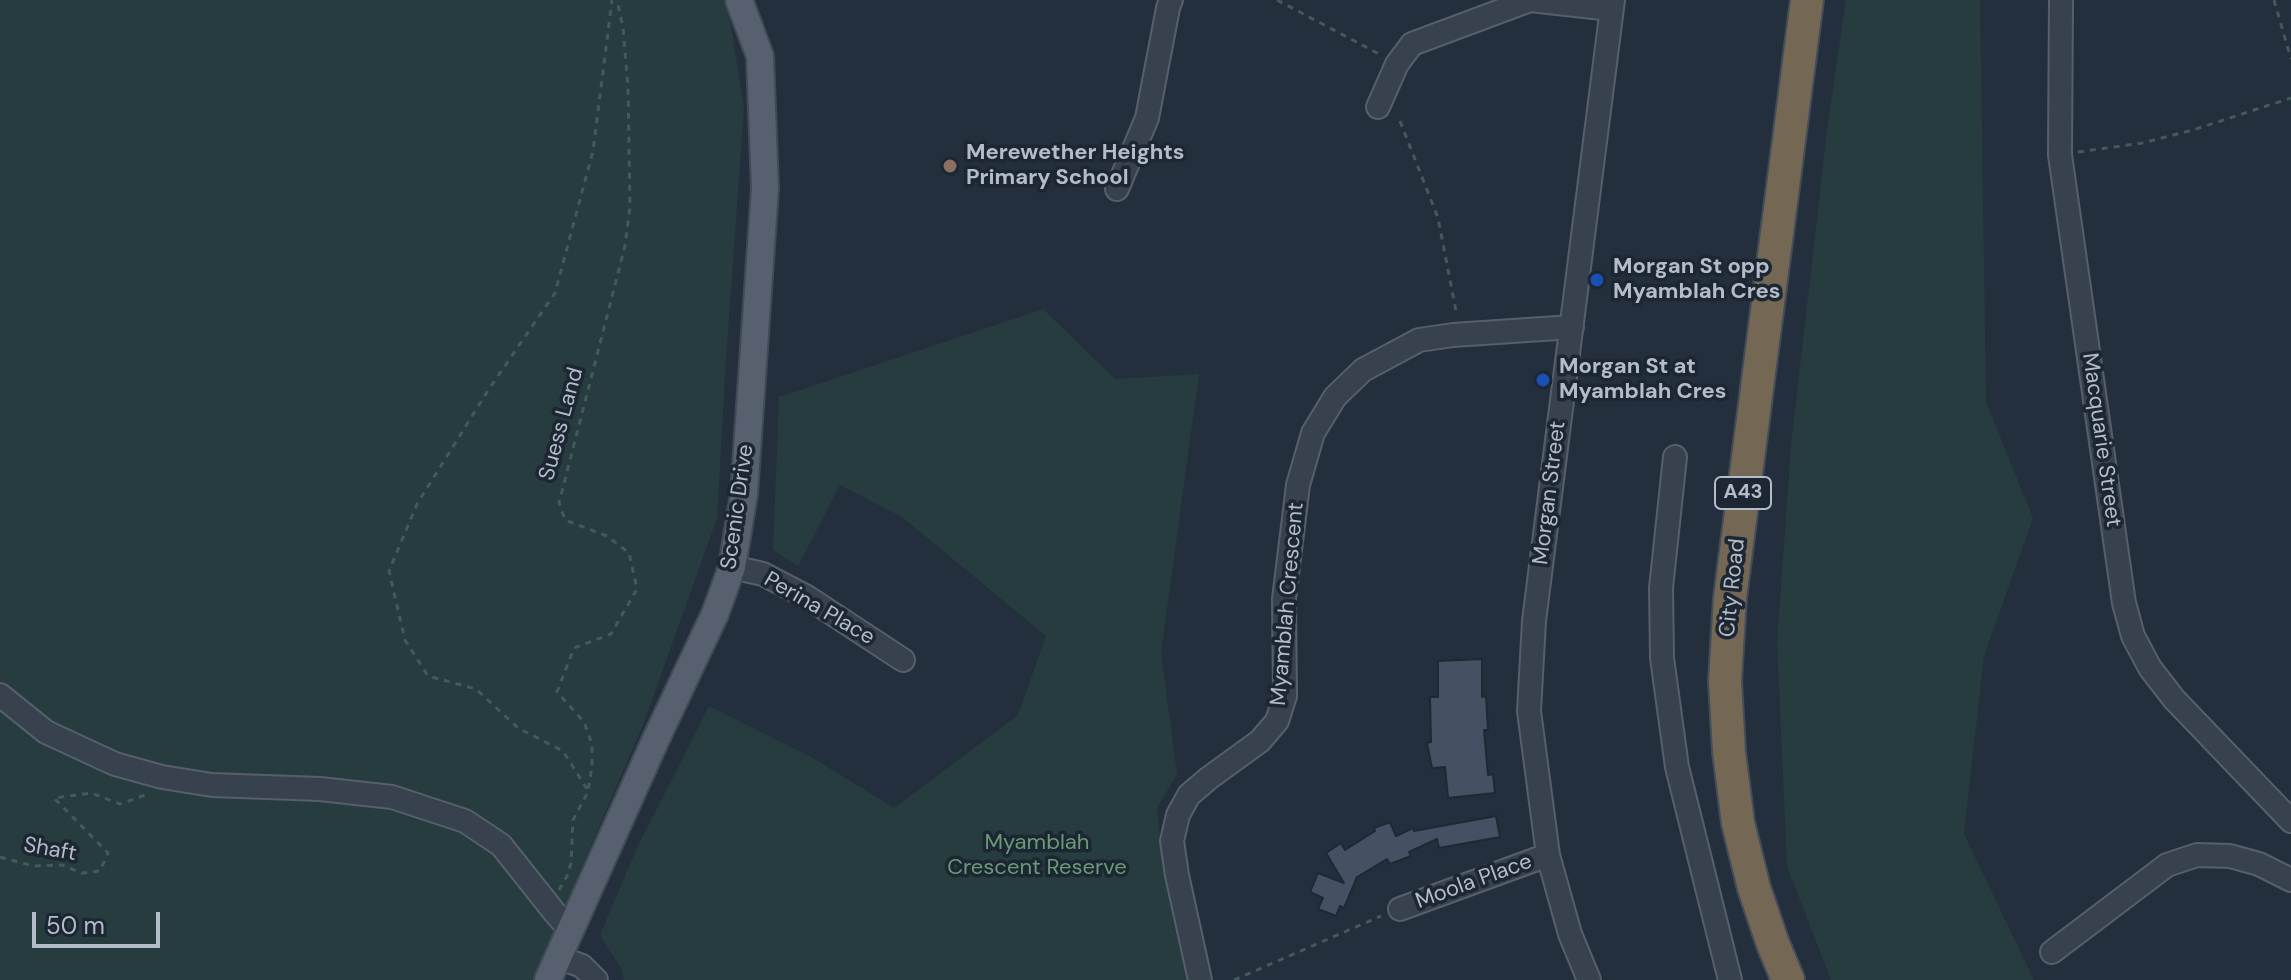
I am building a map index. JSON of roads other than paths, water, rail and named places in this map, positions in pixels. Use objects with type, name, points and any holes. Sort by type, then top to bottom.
[{"type":"highway","name":"City Road","points":[[1788,980],[1754,888],[1738,823],[1729,752],[1725,681],[1730,598],[1807,0]]},
{"type":"main road","name":"Scenic Drive","points":[[553,968],[715,614],[732,567],[744,494],[765,188],[760,56],[739,0]]},
{"type":"street","points":[[1117,189],[1147,118],[1171,0]]},
{"type":"street","points":[[1378,107],[1397,64],[1412,44],[1530,0],[1612,5]]},
{"type":"street","name":"Macquarie Street","points":[[2061,0],[2060,155],[2124,603],[2133,636],[2150,668],[2174,699],[2291,821]]},
{"type":"street","name":"Morgan Street","points":[[1589,980],[1570,934],[1548,855],[1529,711],[1534,621],[1612,5]]},
{"type":"street","name":"Myamblah Crescent","points":[[1200,980],[1172,841],[1178,815],[1189,795],[1260,741],[1277,721],[1285,696],[1284,599],[1298,485],[1313,433],[1335,397],[1363,370],[1419,340],[1572,327]]},
{"type":"street","points":[[1675,457],[1661,588],[1662,658],[1677,767],[1730,980]]},
{"type":"street","name":"Perina Place","points":[[732,567],[763,574],[807,597],[903,660]]},
{"type":"street","points":[[0,695],[46,732],[115,764],[212,785],[320,789],[392,797],[465,821],[501,845],[570,930]]},
{"type":"street","name":"Moola Place","points":[[1400,909],[1548,855]]},
{"type":"street","points":[[2052,952],[2167,865],[2197,855],[2230,856],[2259,864],[2291,880]]},
{"type":"street","points":[[553,968],[582,966],[596,980]]},
{"type":"place","name":"Merewether Heights Primary School","points":[[950,166]]},
{"type":"place","name":"Morgan St opp Myamblah Cres","points":[[1597,280]]},
{"type":"place","name":"Morgan St at Myamblah Cres","points":[[1543,380]]},
{"type":"park label","name":"Myamblah Crescent Reserve","points":[[1037,856]]}]
